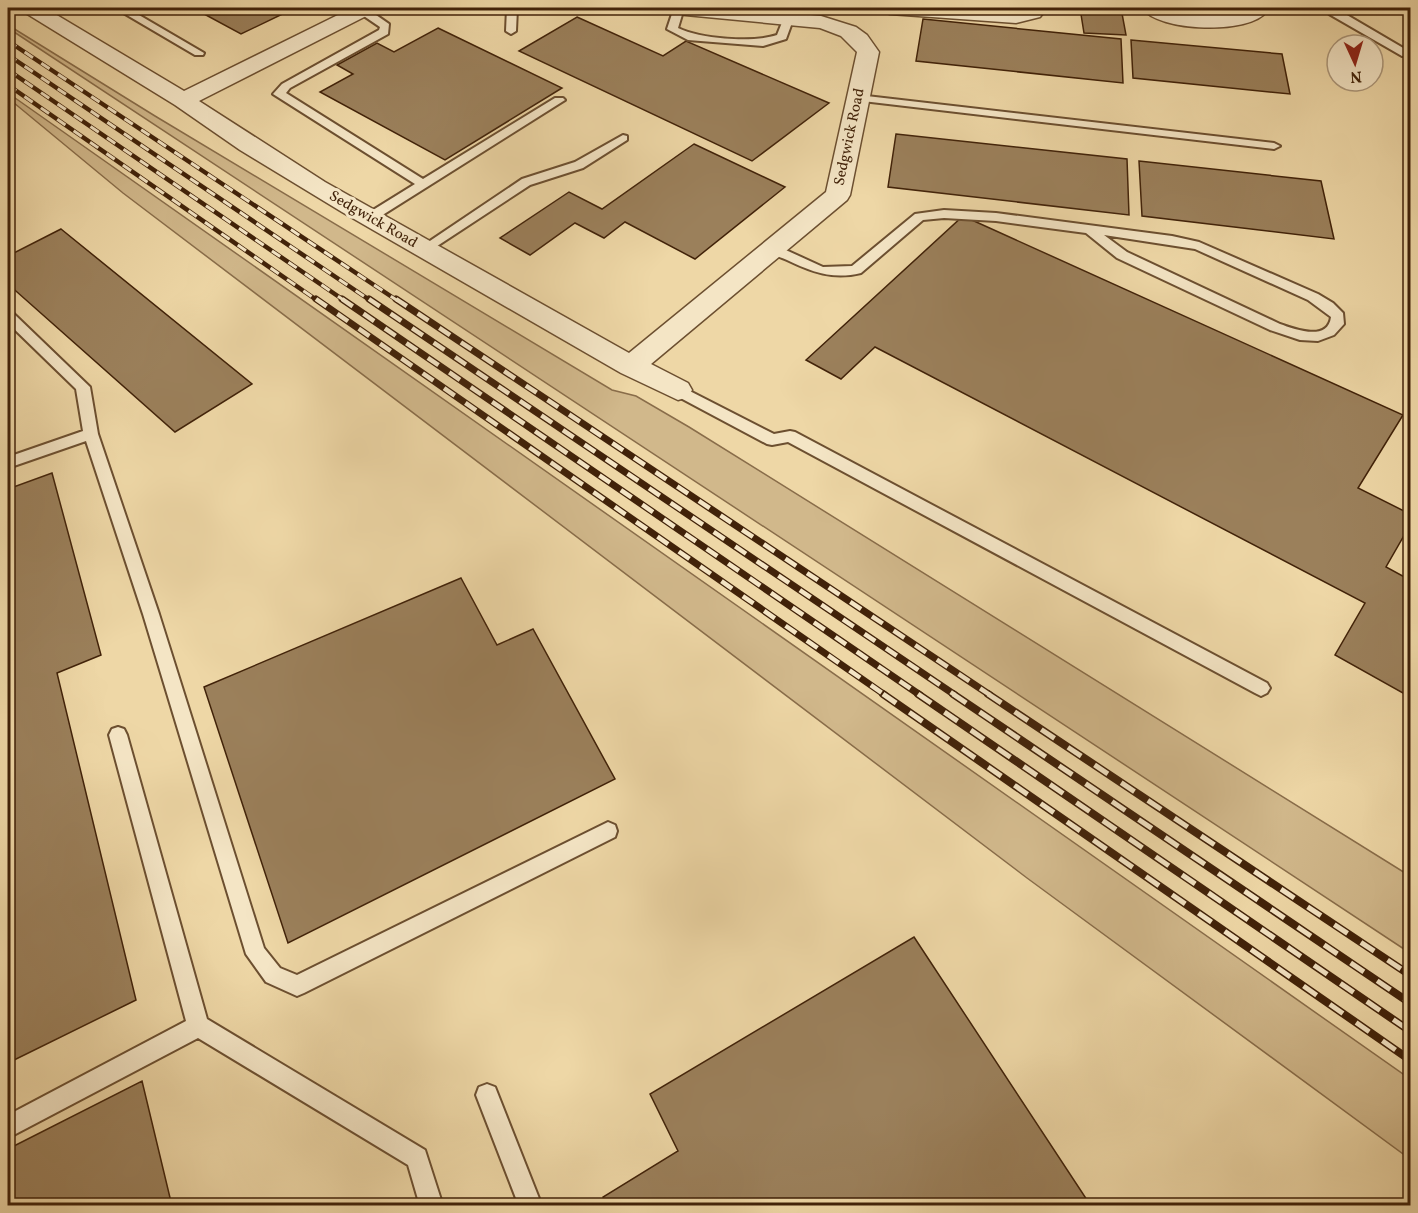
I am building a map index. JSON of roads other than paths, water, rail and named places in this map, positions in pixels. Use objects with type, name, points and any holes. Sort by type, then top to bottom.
[{"type":"street","name":"Sedgwick Road","points":[[31,8],[183,100],[278,164],[369,218],[631,366],[678,390]]},
{"type":"street","name":"Sedgwick Road","points":[[631,366],[838,195],[868,52],[861,38],[842,28],[821,22],[789,17],[677,8]]},
{"type":"street","points":[[890,8],[1016,17],[1033,13],[1037,8]]},
{"type":"street","points":[[1152,8],[1170,16],[1228,21],[1253,15],[1257,11],[1256,8]]},
{"type":"street","points":[[183,100],[364,9]]},
{"type":"lane","points":[[120,8],[199,53]]},
{"type":"lane","points":[[511,32],[512,8]]},
{"type":"lane","points":[[1330,8],[1333,12],[1409,54]]},
{"type":"lane","points":[[364,9],[385,26],[384,32],[286,86],[279,94],[423,184]]},
{"type":"lane","points":[[858,98],[1274,146]]},
{"type":"lane","points":[[369,218],[559,100]]},
{"type":"lane","points":[[424,249],[526,182],[579,165],[622,138]]},
{"type":"lane","points":[[773,249],[821,271],[856,270],[919,217],[944,214],[996,217],[1172,240],[1199,246],[1313,297],[1328,306],[1338,316],[1337,324],[1329,332],[1305,337],[1275,327],[1122,255],[1091,231]]},
{"type":"lane","points":[[8,316],[83,387],[91,434],[152,614],[256,954],[273,975],[297,986],[608,831]]},
{"type":"lane","points":[[678,390],[772,440],[790,436],[1260,688]]},
{"type":"lane","points":[[8,463],[91,434]]},
{"type":"lane","points":[[118,735],[198,1026],[417,1158],[432,1206]]},
{"type":"lane","points":[[8,1127],[198,1026]]},
{"type":"lane","points":[[488,1095],[531,1206]]},
{"type":"railway","points":[[8,41],[398,301]]},
{"type":"railway","points":[[8,55],[371,301]]},
{"type":"railway","points":[[8,70],[345,301]]},
{"type":"railway","points":[[8,85],[318,301]]},
{"type":"railway","points":[[316,299],[885,695]]},
{"type":"railway","points":[[342,299],[920,695]]},
{"type":"railway","points":[[369,299],[955,695]]},
{"type":"railway","points":[[396,299],[990,695]]},
{"type":"railway","points":[[883,694],[1410,1060]]},
{"type":"railway","points":[[918,694],[1410,1031]]},
{"type":"railway","points":[[953,694],[1410,1003]]},
{"type":"railway","points":[[988,694],[1410,975]]}]
